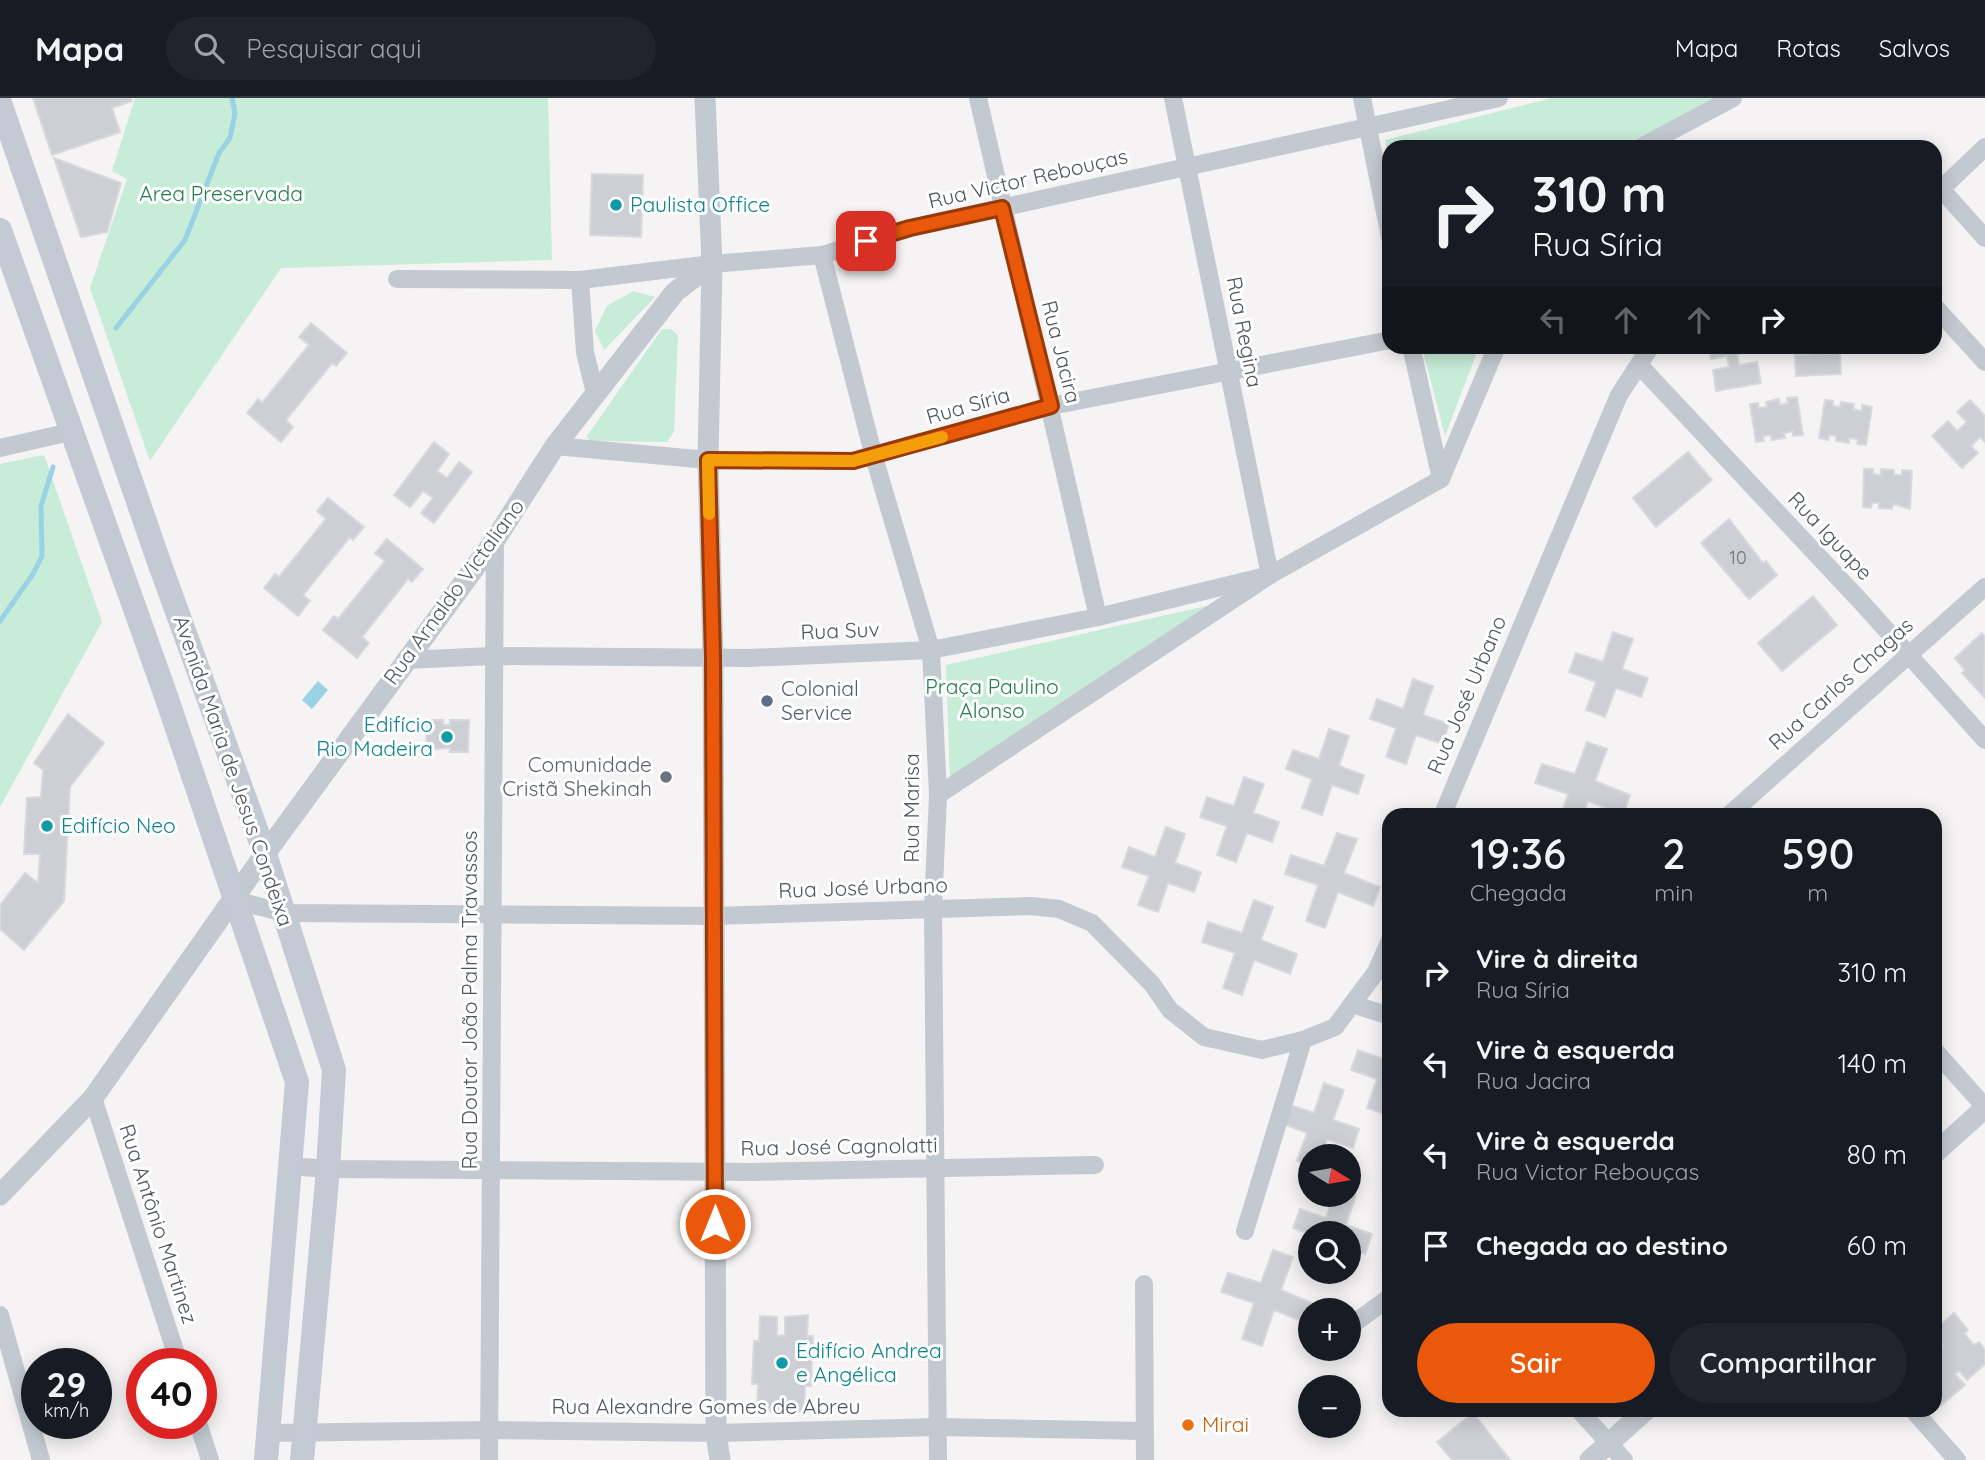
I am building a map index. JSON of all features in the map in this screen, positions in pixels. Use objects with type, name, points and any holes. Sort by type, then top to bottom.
[{"type":"main road","name":"Avenida Maria de Jesus Condeixa","points":[[0,103],[159,562],[265,854],[334,1070],[328,1169],[302,1460]]},
{"type":"main road","name":"Avenida Maria de Jesus Condeixa","points":[[0,230],[166,696],[297,1082],[266,1460]]},
{"type":"main road","points":[[122,572],[137,572],[159,562]]},
{"type":"main road","points":[[166,696],[178,700],[193,721],[207,720],[213,708]]},
{"type":"street","points":[[705,98],[712,264],[708,460],[713,658],[716,1433],[720,1460]]},
{"type":"street","name":"Rua Jacira","points":[[978,98],[1098,617]]},
{"type":"street","name":"Rua Regina","points":[[1173,98],[1270,575]]},
{"type":"street","points":[[1362,98],[1382,195]]},
{"type":"street","name":"Rua Victor Rebouças","points":[[397,279],[580,281],[712,264],[822,255],[910,228],[1499,98]]},
{"type":"street","points":[[1654,140],[1730,99]]},
{"type":"street","points":[[1942,188],[1985,147]]},
{"type":"street","points":[[1942,196],[1985,238]]},
{"type":"street","name":"Rua Marisa","points":[[822,255],[873,457],[931,650],[937,795],[933,909],[938,1460]]},
{"type":"street","name":"Rua Arnaldo Victaliano","points":[[0,1195],[93,1098],[265,854],[495,540],[555,446],[675,292],[712,264]]},
{"type":"street","points":[[580,281],[584,352],[595,393]]},
{"type":"street","points":[[1942,315],[1985,362]]},
{"type":"street","name":"Rua Síria","points":[[555,446],[708,460],[853,461],[1051,406],[1229,369],[1382,341]]},
{"type":"street","points":[[1413,354],[1441,479]]},
{"type":"street","points":[[937,795],[1270,575],[1441,479],[1494,354]]},
{"type":"street","name":"Rua José Urbano","points":[[1444,808],[1619,395],[1646,354]]},
{"type":"street","name":"Rua Iguape","points":[[1639,365],[1909,654],[1985,740]]},
{"type":"street","points":[[0,448],[70,432]]},
{"type":"street","name":"Rua Doutor João Palma Travassos","points":[[489,1460],[493,1169],[492,656],[495,540]]},
{"type":"street","name":"Rua Suv","points":[[405,660],[492,656],[713,658],[931,650],[1098,617],[1270,575]]},
{"type":"street","name":"Rua Carlos Chagas","points":[[1737,808],[1985,587]]},
{"type":"street","name":"Rua José Urbano","points":[[234,900],[285,913],[713,916],[1031,906],[1059,909],[1092,923],[1152,984],[1170,1010],[1204,1037],[1262,1050],[1303,1040],[1335,1027],[1376,972],[1382,958]]},
{"type":"street","points":[[1352,1004],[1382,1013]]},
{"type":"street","points":[[1245,1231],[1303,1040]]},
{"type":"street","points":[[1942,1059],[1985,1107],[1942,1146]]},
{"type":"street","name":"Rua Antônio Martinez","points":[[93,1098],[174,1348]]},
{"type":"street","name":"Rua José Cagnolatti","points":[[290,1166],[328,1169],[714,1172],[1095,1165]]},
{"type":"street","points":[[1144,1284],[1145,1460]]},
{"type":"street","points":[[1361,1318],[1382,1303]]},
{"type":"street","points":[[0,1315],[41,1460]]},
{"type":"street","points":[[1585,1417],[1624,1460]]},
{"type":"street","points":[[1590,1460],[1638,1417]]},
{"type":"street","points":[[1919,1417],[1958,1460]]},
{"type":"street","name":"Rua Alexandre Gomes de Abreu","points":[[268,1433],[489,1430],[716,1433],[938,1427],[1144,1431]]},
{"type":"street","points":[[203,1439],[210,1460]]},
{"type":"green space","name":"Area Preservada","points":[[135,98],[548,98],[552,260],[281,268],[150,461],[90,288],[127,179],[112,171]]},
{"type":"green space","points":[[1552,98],[1718,98],[1634,140],[1385,140]]},
{"type":"green space","points":[[633,291],[655,297],[604,350],[595,331],[607,306]]},
{"type":"green space","points":[[662,329],[671,329],[678,335],[674,432],[667,442],[589,441],[587,436]]},
{"type":"green space","points":[[1424,354],[1476,354],[1445,436]]},
{"type":"green space","points":[[44,455],[102,622],[0,807],[0,464]]},
{"type":"green space","name":"Praça Paulino Alonso","points":[[1219,603],[950,780],[946,665]]},
{"type":"water","points":[[318,681],[328,690],[312,709],[302,700]]},
{"type":"building","points":[[33,98],[131,98],[132,101],[112,108],[120,132],[52,155]]},
{"type":"building","points":[[54,158],[121,183],[107,232],[81,237]]},
{"type":"building","name":"Paulista Office","points":[[592,174],[643,175],[641,237],[590,235]]},
{"type":"building","points":[[311,323],[347,353],[336,366],[332,363],[286,420],[293,427],[281,442],[247,413],[258,399],[262,403],[309,345],[299,337]]},
{"type":"building","points":[[1710,354],[1737,354],[1739,365],[1757,362],[1761,383],[1716,391],[1713,370],[1729,367],[1727,356],[1711,359]]},
{"type":"building","points":[[1840,354],[1841,374],[1796,376],[1795,355]]},
{"type":"building","points":[[1797,397],[1803,435],[1793,436],[1793,431],[1784,433],[1785,438],[1772,440],[1771,435],[1763,436],[1764,441],[1756,442],[1750,404],[1758,403],[1759,408],[1767,407],[1766,402],[1779,399],[1780,405],[1788,403],[1787,398]]},
{"type":"building","points":[[1825,400],[1833,401],[1833,406],[1840,407],[1841,402],[1854,404],[1853,409],[1862,411],[1862,405],[1872,407],[1866,445],[1857,444],[1858,439],[1849,438],[1849,443],[1836,441],[1836,436],[1829,435],[1828,440],[1819,438]]},
{"type":"building","points":[[1970,400],[1985,416],[1985,442],[1980,437],[1971,446],[1978,453],[1962,468],[1932,436],[1948,421],[1957,431],[1967,422],[1957,412]]},
{"type":"building","points":[[434,442],[449,454],[437,471],[447,478],[459,462],[472,472],[434,523],[421,513],[433,498],[423,491],[410,507],[394,495]]},
{"type":"building","points":[[1688,452],[1712,480],[1656,527],[1633,498]]},
{"type":"building","points":[[1864,469],[1873,469],[1873,474],[1881,475],[1881,469],[1894,470],[1894,475],[1902,475],[1902,470],[1912,471],[1910,509],[1893,504],[1892,509],[1879,508],[1879,503],[1872,503],[1871,508],[1863,507]]},
{"type":"building","points":[[328,498],[364,527],[353,540],[350,537],[303,595],[310,601],[298,616],[264,588],[275,574],[279,577],[326,519],[317,511]]},
{"type":"building","points":[[1729,519],[1763,563],[1766,561],[1777,575],[1749,599],[1701,543]]},
{"type":"building","points":[[387,539],[423,569],[412,582],[408,579],[362,637],[369,643],[357,658],[323,630],[334,616],[338,619],[385,561],[375,553]]},
{"type":"building","points":[[1813,596],[1837,625],[1782,671],[1758,643]]},
{"type":"building","points":[[1613,632],[1633,639],[1622,669],[1648,678],[1641,697],[1616,688],[1605,717],[1586,710],[1596,682],[1569,672],[1576,653],[1603,662]]},
{"type":"building","points":[[1982,633],[1985,637],[1984,697],[1962,673],[1965,670],[1955,658]]},
{"type":"building","points":[[1413,679],[1433,686],[1423,715],[1449,724],[1442,744],[1416,735],[1406,764],[1386,757],[1396,728],[1370,719],[1377,699],[1403,709]]},
{"type":"building","name":"Edifício Neo","points":[[68,714],[104,743],[70,787],[64,901],[24,950],[0,929],[0,905],[25,873],[38,883],[40,854],[24,854],[27,798],[41,797],[43,770],[34,763]]},
{"type":"building","name":"Edifício Rio Madeira","points":[[427,720],[443,720],[443,725],[450,725],[450,720],[469,720],[468,752],[450,752],[450,748],[426,750]]},
{"type":"building","points":[[1329,729],[1349,736],[1339,766],[1364,775],[1358,794],[1332,785],[1322,815],[1302,808],[1312,779],[1286,769],[1293,750],[1319,759]]},
{"type":"building","points":[[1587,742],[1607,749],[1595,781],[1630,795],[1625,808],[1606,808],[1588,801],[1586,808],[1564,808],[1568,794],[1535,783],[1542,764],[1575,774]]},
{"type":"building","points":[[1244,777],[1264,784],[1253,813],[1279,822],[1272,842],[1247,833],[1236,862],[1217,855],[1227,826],[1200,817],[1207,797],[1234,806]]},
{"type":"building","points":[[1166,827],[1185,834],[1175,863],[1201,872],[1194,892],[1168,883],[1158,912],[1138,905],[1149,876],[1122,867],[1129,847],[1155,857]]},
{"type":"building","points":[[1337,833],[1357,839],[1344,873],[1380,887],[1373,906],[1338,892],[1325,928],[1306,921],[1318,885],[1285,874],[1291,855],[1324,866]]},
{"type":"building","points":[[1254,900],[1273,907],[1261,940],[1297,954],[1290,974],[1254,960],[1242,995],[1223,988],[1235,953],[1202,942],[1208,922],[1242,933]]},
{"type":"building","points":[[1358,1050],[1382,1058],[1382,1113],[1367,1108],[1377,1079],[1351,1070]]},
{"type":"building","points":[[1324,1083],[1344,1090],[1333,1120],[1359,1129],[1354,1144],[1341,1144],[1327,1139],[1325,1144],[1303,1144],[1307,1133],[1281,1123],[1287,1104],[1314,1113]]},
{"type":"building","points":[[1329,1208],[1352,1208],[1347,1221],[1298,1221],[1298,1230],[1293,1228],[1300,1209],[1326,1218]]},
{"type":"building","points":[[1361,1230],[1372,1234],[1365,1254],[1361,1252]]},
{"type":"building","points":[[1273,1250],[1293,1257],[1281,1290],[1300,1298],[1298,1320],[1274,1310],[1262,1346],[1242,1339],[1254,1303],[1221,1292],[1228,1273],[1261,1283]]},
{"type":"building","points":[[1954,1313],[1968,1330],[1964,1333],[1974,1345],[1979,1342],[1985,1350],[1985,1364],[1967,1380],[1959,1371],[1955,1374],[1965,1385],[1942,1405],[1943,1346],[1942,1324]]},
{"type":"building","name":"Edifício Andrea e Angélica","points":[[808,1315],[807,1336],[813,1336],[811,1386],[805,1386],[804,1412],[757,1411],[758,1384],[752,1384],[754,1341],[759,1341],[760,1316],[777,1317],[777,1335],[785,1336],[785,1317]]},
{"type":"building","points":[[1468,1417],[1476,1417],[1510,1460],[1452,1460],[1437,1442]]},
{"type":"waterway","points":[[116,328],[185,240],[219,153],[230,138],[235,113],[232,98]]},
{"type":"waterway","points":[[0,621],[33,574],[42,556],[41,506],[53,467]]},
{"type":"slow traffic","points":[[709,514],[708,460],[853,461],[942,437]]},
{"type":"place","name":"Paulista Office","points":[[616,205]]},
{"type":"place","name":"Colonial Service","points":[[767,701]]},
{"type":"place","name":"Edifício Rio Madeira","points":[[447,737]]},
{"type":"place","name":"Comunidade Cristã Shekinah","points":[[666,777]]},
{"type":"place","name":"Edifício Neo","points":[[47,826]]},
{"type":"place","name":"Edifício Andrea e Angélica","points":[[782,1363]]},
{"type":"place","name":"Mirai","points":[[1188,1425]]},
{"type":"route","points":[[715,1224],[713,658],[708,460],[853,461],[1051,406],[1002,208],[910,228],[866,241]]}]
